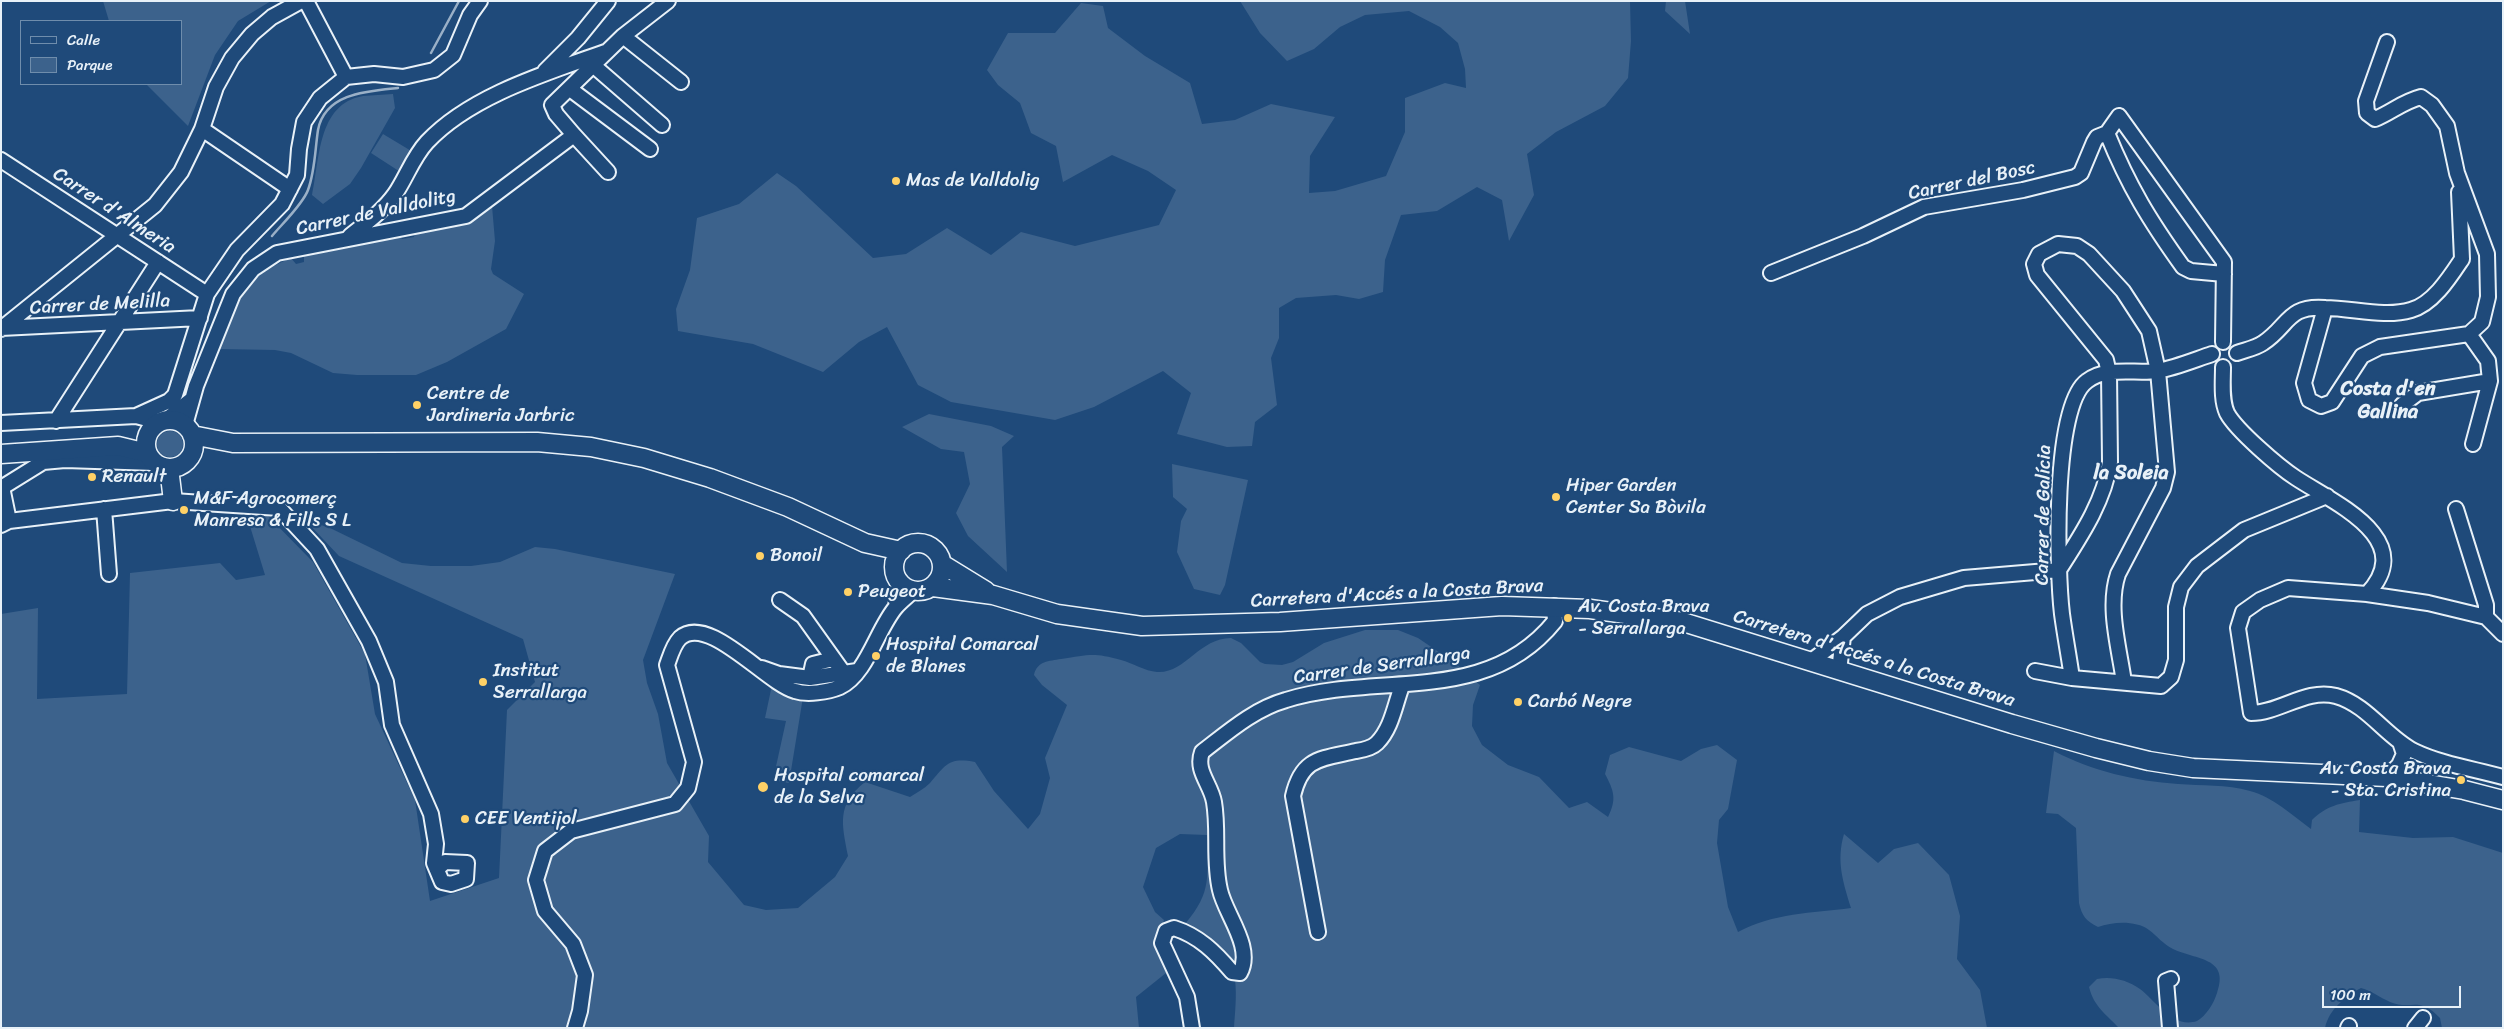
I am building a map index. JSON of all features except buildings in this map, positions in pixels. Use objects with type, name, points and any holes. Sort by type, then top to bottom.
[{"type":"main road","points":[[118,446],[159,423],[175,420],[189,430],[234,443]]},
{"type":"main road","points":[[159,423],[146,441],[157,461],[173,501]]},
{"type":"main road","points":[[1,454],[118,446],[157,461],[182,465],[191,455],[194,447],[189,430]]},
{"type":"main road","points":[[191,455],[234,443],[528,442],[591,447],[644,458],[710,478],[788,507],[865,543],[901,551],[914,544],[927,545],[937,552],[942,564],[941,576],[933,587],[922,591],[902,580],[865,543]]},
{"type":"main road","points":[[901,551],[902,580]]},
{"type":"main road","name":"Carretera d'Accés a la Costa Brava","points":[[942,564],[993,595]]},
{"type":"main road","name":"Carretera d'Accés a la Costa Brava","points":[[933,587],[993,595],[1057,614],[1142,626],[1208,626],[1502,606],[1554,606],[1682,622],[2059,738],[2149,761],[2193,768],[2387,777],[2456,788],[2503,800]]},
{"type":"street","points":[[1,328],[155,205],[181,172],[202,129],[216,87],[232,58],[252,34],[265,23],[300,1]]},
{"type":"street","points":[[306,1],[346,77]]},
{"type":"street","points":[[136,416],[169,400],[175,395],[206,294],[236,250],[282,204],[297,175],[304,122],[320,98],[346,77],[374,74],[403,77],[434,70],[453,54],[470,15],[480,1]]},
{"type":"street","points":[[533,78],[551,67],[608,1]]},
{"type":"street","points":[[608,172],[556,114],[552,105],[623,36],[668,1]]},
{"type":"street","points":[[623,36],[681,82]]},
{"type":"street","points":[[2237,353],[2262,344],[2291,315],[2311,307],[2382,313],[2412,310],[2434,296],[2462,259],[2463,241],[2457,173],[2447,126],[2432,104],[2421,97],[2405,101],[2385,115],[2375,119],[2368,113],[2366,101],[2387,42]]},
{"type":"street","points":[[349,237],[377,214],[394,195],[425,144],[441,128],[498,93],[608,50]]},
{"type":"street","points":[[594,66],[662,125]]},
{"type":"street","points":[[570,89],[650,149]]},
{"type":"street","name":"Carrer del Bosc","points":[[1771,273],[1863,236],[1924,207],[2014,192],[2075,177],[2082,173],[2094,142],[2097,138],[2107,134],[2119,116],[2224,262],[2224,274]]},
{"type":"street","points":[[202,129],[290,189]]},
{"type":"street","points":[[2107,134],[2124,175],[2146,216],[2183,267],[2191,271],[2224,274],[2223,342]]},
{"type":"street","name":"Carrer de Valldolitg","points":[[189,430],[191,400],[233,294],[254,269],[277,252],[466,216],[574,135]]},
{"type":"street","name":"Carrer d'Almeria","points":[[1,160],[206,294]]},
{"type":"street","points":[[2325,308],[2304,383],[2309,400],[2321,406],[2332,402],[2362,356],[2380,347],[2469,334],[2482,322],[2488,297],[2487,254],[2457,173]]},
{"type":"street","points":[[1810,662],[1843,637],[1867,614],[1900,597],[1964,578],[2059,570],[2088,523],[2108,477],[2110,462],[2109,373],[2106,360],[2037,275],[2034,264],[2039,254],[2058,244],[2077,246],[2089,254],[2122,290],[2149,331],[2158,371],[2167,472],[2163,488],[2118,574],[2114,587],[2113,601],[2124,682]]},
{"type":"street","points":[[56,421],[158,262]]},
{"type":"street","name":"Carrer de Melilla","points":[[1,328],[200,318]]},
{"type":"street","points":[[2469,334],[2488,361],[2490,381],[2473,444]]},
{"type":"street","name":"Carrer de Valldolitg","points":[[193,339],[196,386]]},
{"type":"street","points":[[2223,342],[2232,345],[2237,353],[2234,364],[2223,368],[2215,363],[2212,354],[2215,346],[2223,342]]},
{"type":"street","name":"Carrer de Galícia","points":[[2072,678],[2062,614],[2059,570],[2062,448],[2071,408],[2082,385],[2089,379],[2109,373],[2158,371],[2212,354]]},
{"type":"street","points":[[2223,368],[2223,396],[2228,413],[2272,461],[2357,516],[2371,530],[2382,549],[2384,564],[2376,585],[2367,594]]},
{"type":"street","points":[[2402,405],[2418,392],[2490,381]]},
{"type":"street","points":[[1,423],[136,416],[159,423],[191,400]]},
{"type":"street","points":[[157,461],[65,460],[43,462],[2,487],[5,523],[173,501],[279,508],[318,549],[369,641],[386,682],[392,725],[431,814],[436,844],[434,863],[437,870]]},
{"type":"street","points":[[2035,671],[2072,678],[2160,686],[2171,677],[2176,660],[2176,607],[2180,588],[2197,566],[2244,530],[2327,496]]},
{"type":"street","points":[[104,509],[109,574]]},
{"type":"street","points":[[2456,509],[2486,605],[2486,617]]},
{"type":"street","points":[[574,1028],[580,1011],[585,975],[573,944],[545,911],[536,880],[546,851],[571,831],[675,804],[688,788],[694,762],[667,666],[680,638],[691,633],[703,632],[722,642],[776,683],[796,692],[820,692],[839,687],[852,679],[896,607],[902,580]]},
{"type":"street","points":[[2503,634],[2486,617],[2428,603],[2367,594],[2288,588],[2260,600],[2243,612],[2238,628],[2251,714],[2263,713],[2293,701],[2318,695],[2336,696],[2355,704],[2400,742],[2426,756],[2503,777]]},
{"type":"street","points":[[780,600],[803,616],[843,672]]},
{"type":"street","name":"Carrer de Serrallarga","points":[[1192,1028],[1187,997],[1162,943],[1166,931],[1174,928],[1189,933],[1213,950],[1232,972],[1240,973],[1243,966],[1242,946],[1220,890],[1214,801],[1202,774],[1199,759],[1202,752],[1264,707],[1288,699],[1334,689],[1402,686],[1468,676],[1512,660],[1540,640],[1555,621],[1554,606]]},
{"type":"street","points":[[1839,671],[1843,637]]},
{"type":"street","points":[[810,678],[813,664],[833,659]]},
{"type":"street","points":[[756,666],[779,674],[810,678],[857,671]]},
{"type":"street","points":[[839,687],[843,672]]},
{"type":"street","points":[[1318,932],[1293,796],[1296,781],[1305,766],[1324,758],[1364,750],[1377,744],[1388,728],[1402,686]]},
{"type":"street","points":[[2387,777],[2400,765],[2404,754],[2400,742]]},
{"type":"street","points":[[2170,980],[2166,981],[2170,1028]]},
{"type":"green space","points":[[103,1],[271,1],[238,21],[215,55],[188,126],[147,85],[182,85],[182,20],[109,20]]},
{"type":"green space","points":[[1240,1],[1630,1],[1631,41],[1628,78],[1605,106],[1556,132],[1527,154],[1534,195],[1509,241],[1502,200],[1477,187],[1437,211],[1401,215],[1385,260],[1383,292],[1359,299],[1336,295],[1296,298],[1279,308],[1279,338],[1271,358],[1277,405],[1255,422],[1252,446],[1227,447],[1177,434],[1191,393],[1163,371],[1094,407],[1055,420],[951,402],[918,385],[887,327],[859,342],[823,372],[753,344],[678,331],[676,309],[690,270],[697,218],[739,204],[777,173],[796,186],[873,258],[906,254],[947,228],[991,255],[1021,232],[1075,246],[1159,225],[1176,190],[1148,171],[1112,155],[1063,182],[1056,146],[1031,133],[1020,103],[998,85],[987,70],[1008,33],[1055,33],[1081,3],[1103,6],[1108,28],[1145,56],[1190,83],[1202,124],[1235,120],[1271,104],[1335,117],[1310,156],[1309,193],[1335,191],[1386,176],[1405,132],[1405,98],[1445,83],[1466,88],[1465,69],[1458,43],[1440,27],[1409,11],[1365,15],[1340,27],[1314,49],[1287,61],[1260,33]]},
{"type":"green space","points":[[1666,1],[1685,1],[1690,34],[1665,11]]},
{"type":"green space","points":[[393,94],[395,108],[361,168],[350,184],[323,204],[312,195],[323,135],[329,122],[337,110],[348,101],[363,96]]},
{"type":"green space","points":[[383,134],[418,155],[405,175],[371,153]]},
{"type":"green space","points":[[492,206],[495,241],[491,269],[493,274],[524,294],[506,329],[447,362],[416,375],[357,375],[333,373],[291,353],[275,350],[219,349],[243,293],[251,283],[275,265],[291,258],[296,264],[304,262],[304,255],[399,235],[402,239],[414,237],[416,232],[470,220]]},
{"type":"green space","points":[[929,414],[991,426],[1014,436],[1002,447],[1007,572],[968,536],[956,513],[970,484],[964,452],[941,449],[902,427]]},
{"type":"green space","points":[[170,431],[179,435],[183,444],[179,453],[170,457],[161,453],[157,444],[161,435]]},
{"type":"green space","points":[[1172,464],[1248,480],[1225,585],[1220,595],[1194,589],[1177,552],[1181,521],[1187,509],[1173,497]]},
{"type":"green space","points":[[267,515],[313,562],[365,654],[375,714],[415,800],[430,901],[499,878],[507,710],[535,682],[523,639],[339,556],[306,521],[328,527],[402,563],[431,566],[471,566],[500,562],[535,547],[555,549],[675,574],[643,660],[647,683],[658,714],[667,763],[709,836],[708,862],[744,905],[766,910],[798,908],[835,877],[848,856],[843,825],[845,807],[856,790],[865,782],[910,797],[928,785],[948,764],[959,761],[975,762],[994,791],[1028,829],[1040,814],[1050,778],[1045,758],[1067,705],[1042,685],[1034,675],[1038,667],[1044,662],[1097,655],[1121,660],[1143,669],[1157,672],[1167,671],[1176,668],[1210,644],[1231,638],[1241,643],[1260,662],[1282,665],[1293,662],[1324,643],[1365,630],[1398,630],[1418,638],[1455,663],[1480,685],[1473,705],[1472,726],[1482,745],[1508,765],[1539,777],[1569,808],[1587,802],[1608,817],[1613,805],[1611,785],[1605,774],[1610,755],[1629,747],[1681,761],[1701,749],[1717,745],[1737,760],[1728,809],[1719,820],[1717,843],[1728,907],[1738,932],[1779,917],[1851,908],[1843,880],[1841,862],[1844,834],[1878,863],[1894,849],[1918,843],[1949,875],[1960,916],[1957,959],[1980,990],[1987,1028],[1234,1028],[1236,992],[1233,969],[1229,958],[1213,940],[1185,924],[1200,902],[1204,892],[1207,872],[1207,835],[1180,834],[1156,848],[1143,887],[1155,912],[1164,920],[1159,935],[1166,973],[1136,997],[1139,1028],[1,1028],[1,614],[38,608],[37,699],[127,694],[130,573],[220,563],[236,580],[265,575],[249,523]]},
{"type":"green space","points":[[772,685],[803,697],[789,783],[773,780],[786,721],[765,718]]},
{"type":"green space","points":[[2054,751],[2083,764],[2130,778],[2162,783],[2232,787],[2250,791],[2274,802],[2311,829],[2312,820],[2328,808],[2360,800],[2359,832],[2413,838],[2453,837],[2503,853],[2503,1028],[2442,1028],[2440,1018],[2426,1007],[2390,1002],[2361,988],[2334,1009],[2325,1028],[2119,1028],[2101,1010],[2091,994],[2089,987],[2097,979],[2114,978],[2130,983],[2140,989],[2173,1018],[2188,1022],[2200,1019],[2212,1005],[2220,981],[2219,972],[2215,966],[2200,958],[2173,949],[2143,927],[2124,923],[2098,927],[2085,918],[2079,903],[2076,828],[2058,814],[2046,813]]},
{"type":"waterway","points":[[431,53],[459,1]]},
{"type":"waterway","points":[[272,236],[297,208],[308,190],[318,130],[322,118],[329,108],[349,96],[398,88]]},
{"type":"place","name":"Mas de Valldolig","points":[[896,181]]},
{"type":"place","name":"Centre de Jardineria Jarbric","points":[[417,405]]},
{"type":"place","name":"Renault","points":[[92,477]]},
{"type":"place","name":"Hiper Garden Center Sa Bòvila","points":[[1556,497]]},
{"type":"place","name":"M&F Agrocomerç Manresa & Fills S L","points":[[184,510]]},
{"type":"place","name":"Bonoil","points":[[760,556]]},
{"type":"place","name":"Peugeot","points":[[848,592]]},
{"type":"place","name":"Av. Costa Brava - Serrallarga","points":[[1568,618]]},
{"type":"place","name":"Hospital Comarcal de Blanes","points":[[876,656]]},
{"type":"place","name":"Institut Serrallarga","points":[[483,682]]},
{"type":"place","name":"Carbó Negre","points":[[1518,702]]},
{"type":"place","name":"Av. Costa Brava - Sta. Cristina","points":[[2461,780]]},
{"type":"place","name":"Hospital comarcal de la Selva","points":[[763,787]]},
{"type":"place","name":"CEE Ventijol","points":[[465,819]]},
{"type":"district","name":"Costa d'en Gallina","points":[[2388,402]]},
{"type":"district","name":"la Soleia","points":[[2131,474]]}]
